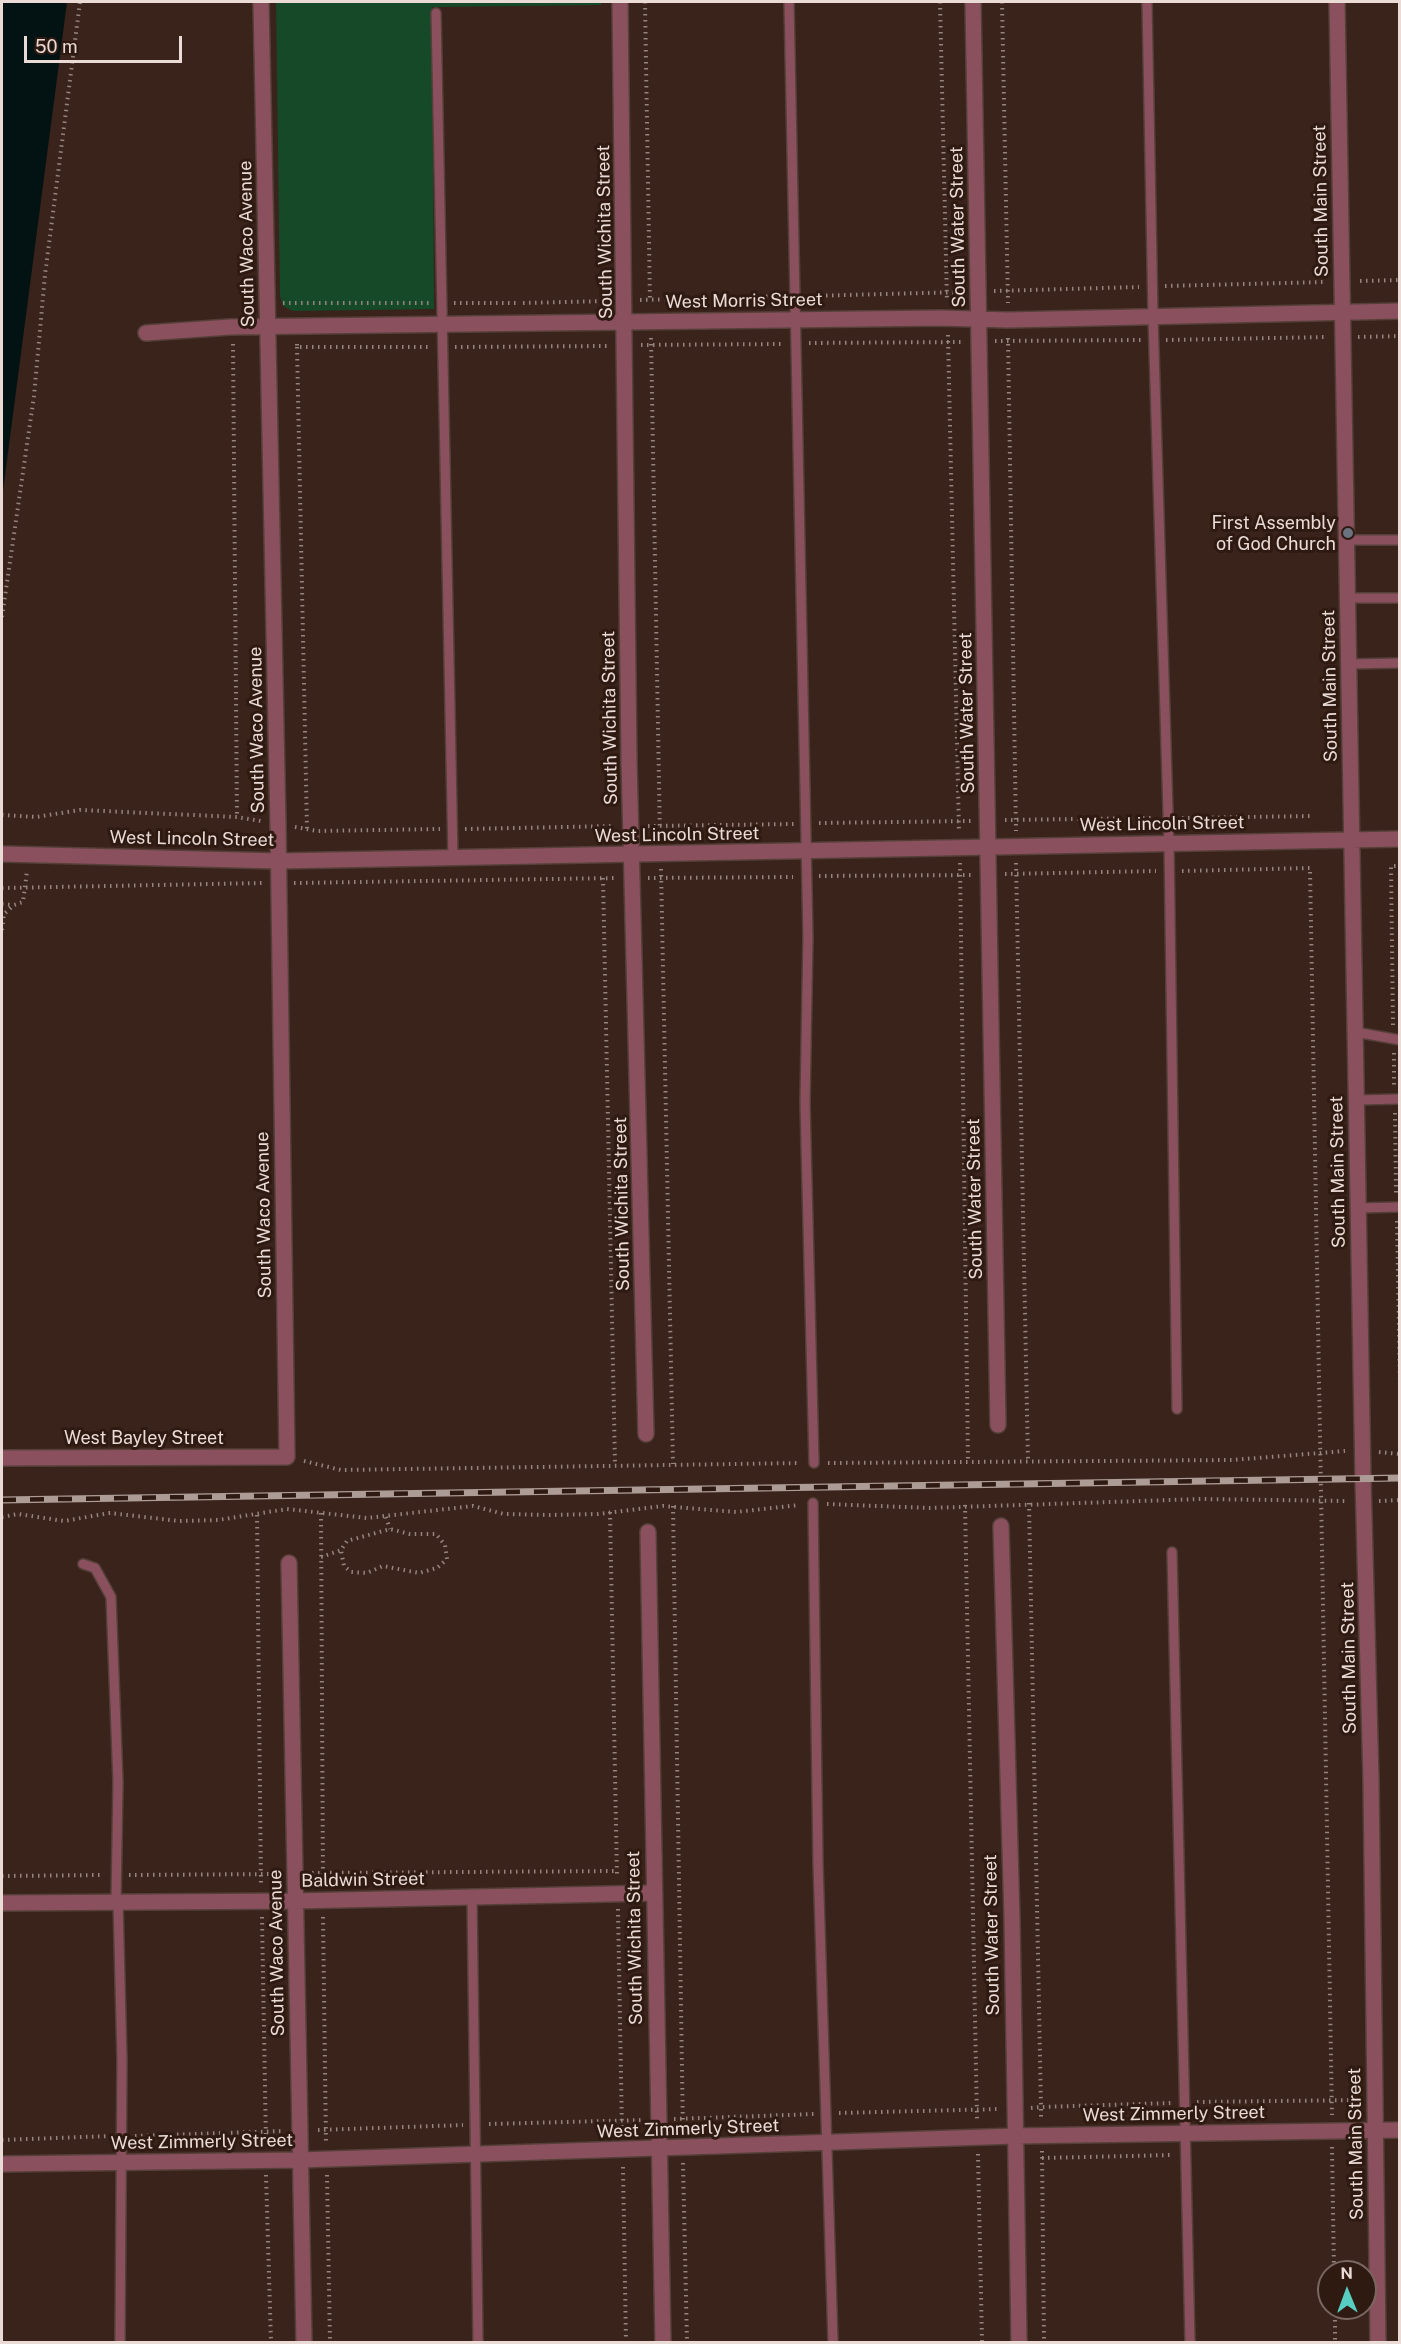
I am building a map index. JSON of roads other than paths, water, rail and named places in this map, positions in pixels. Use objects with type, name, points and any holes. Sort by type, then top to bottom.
[{"type":"street","name":"South Waco Avenue","points":[[261,2],[279,861],[287,1457]]},
{"type":"street","name":"South Wichita Street","points":[[620,2],[631,826],[646,1434]]},
{"type":"street","name":"South Water Street","points":[[973,2],[998,1425]]},
{"type":"street","name":"South Main Street","points":[[1337,2],[1378,2343]]},
{"type":"street","name":"West Morris Street","points":[[146,333],[230,327],[297,328],[947,318],[1008,320],[1400,311]]},
{"type":"street","name":"West Lincoln Street","points":[[4,855],[279,861],[633,856],[1400,838]]},
{"type":"street","name":"West Bayley Street","points":[[2,1458],[287,1457]]},
{"type":"street","name":"South Water Street","points":[[1001,1526],[1019,2343]]},
{"type":"street","name":"South Wichita Street","points":[[648,1532],[663,2343]]},
{"type":"street","name":"South Waco Avenue","points":[[289,1563],[304,2343]]},
{"type":"street","name":"Baldwin Street","points":[[2,1903],[261,1902],[653,1893]]},
{"type":"street","name":"West Zimmerly Street","points":[[2,2164],[327,2160],[1016,2136],[1400,2130]]},
{"type":"lane","points":[[789,2],[808,937],[805,1103],[814,1463]]},
{"type":"lane","points":[[1147,2],[1153,316],[1169,844],[1177,1408]]},
{"type":"lane","points":[[436,13],[453,858]]},
{"type":"lane","points":[[1347,540],[1400,540]]},
{"type":"lane","points":[[1348,598],[1400,598]]},
{"type":"lane","points":[[1349,664],[1400,663]]},
{"type":"lane","points":[[1355,1032],[1397,1040]]},
{"type":"lane","points":[[1356,1100],[1397,1099]]},
{"type":"lane","points":[[1358,1208],[1398,1207]]},
{"type":"lane","points":[[813,1503],[818,1863],[833,2343]]},
{"type":"lane","points":[[1172,1552],[1190,2343]]},
{"type":"lane","points":[[83,1564],[95,1568],[111,1597],[118,1782],[117,1902],[122,2136],[120,2343]]},
{"type":"lane","points":[[472,1897],[478,2343]]},
{"type":"railway","points":[[2,1500],[1400,1478]]},
{"type":"place","name":"First Assembly of God Church","points":[[1348,533]]}]
